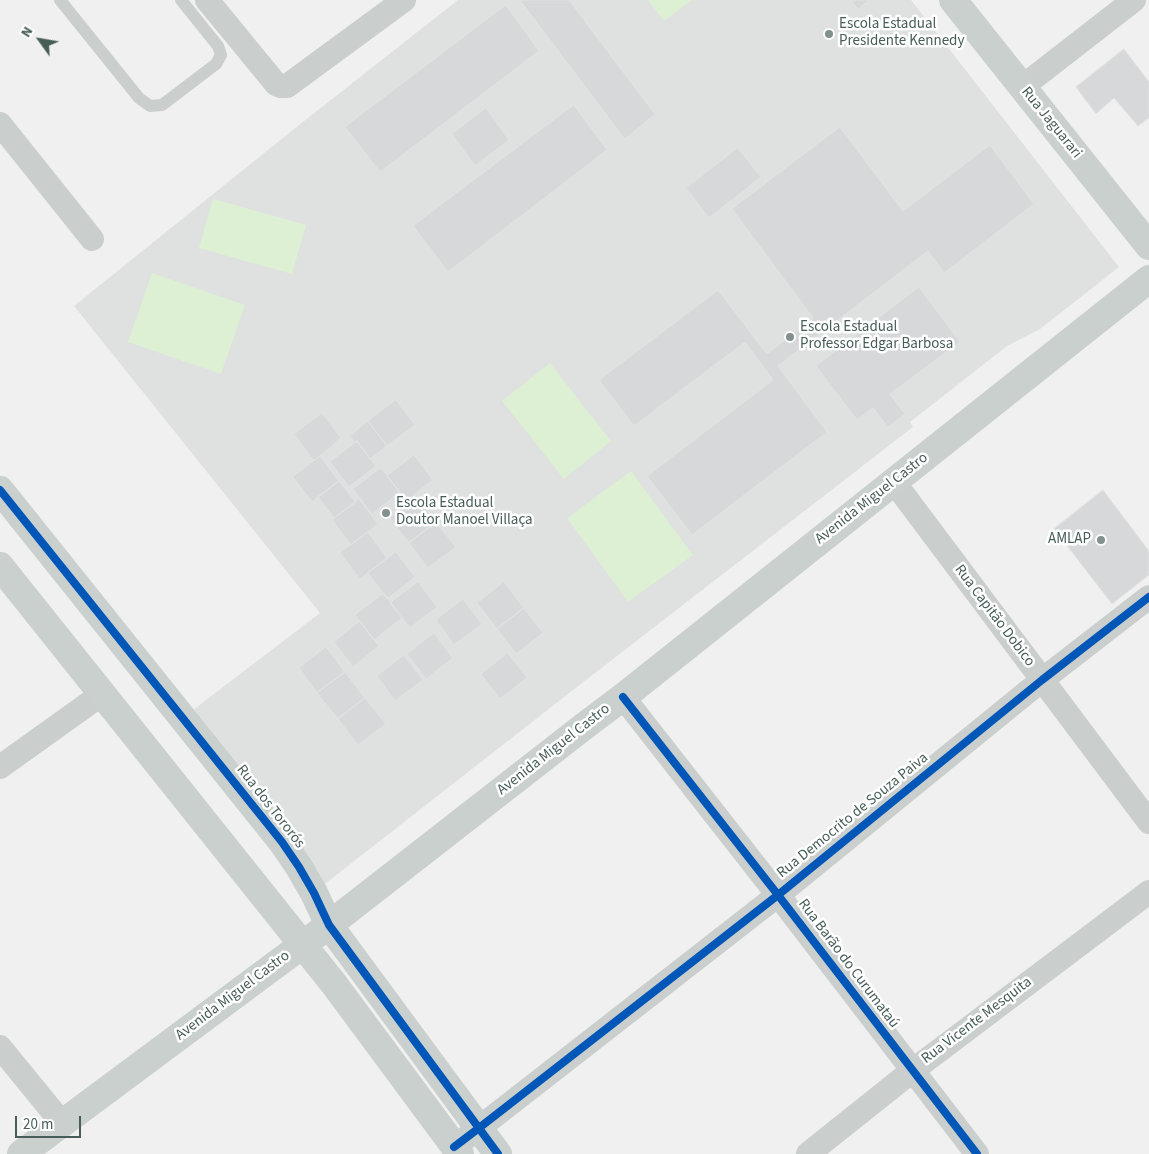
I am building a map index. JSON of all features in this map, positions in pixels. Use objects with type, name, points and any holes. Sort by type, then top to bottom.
[{"type":"main road","name":"Rua Jaguarari","points":[[953,0],[1149,246]]},
{"type":"main road","name":"Avenida Miguel Castro","points":[[22,1154],[329,925],[623,697],[1149,279]]},
{"type":"main road","name":"Rua dos Tororós","points":[[0,490],[282,842],[300,867],[329,925],[498,1154]]},
{"type":"main road","points":[[0,566],[334,984],[457,1150]]},
{"type":"street","points":[[207,0],[276,84],[283,86],[286,86],[404,0]]},
{"type":"street","points":[[1022,87],[1134,0]]},
{"type":"street","points":[[0,124],[92,239]]},
{"type":"street","name":"Rua Capitão Dobico","points":[[894,482],[1149,822]]},
{"type":"street","name":"Rua Democrito de Souza Paiva","points":[[457,1150],[479,1128],[778,895],[1042,680],[1149,597]]},
{"type":"street","points":[[0,767],[102,694]]},
{"type":"street","name":"Rua Barão do Curumataú","points":[[623,697],[977,1154]]},
{"type":"street","name":"Rua Vicente Mesquita","points":[[808,1154],[912,1071],[1149,892]]},
{"type":"street","points":[[0,1048],[62,1124]]},
{"type":"lane","points":[[60,0],[139,98],[150,106],[162,106],[216,64],[221,55],[218,46],[181,0]]},
{"type":"shaded area","points":[[458,0],[911,0],[1119,267],[1040,329],[1007,346],[910,422],[913,427],[321,887],[189,713],[320,613],[74,306]]},
{"type":"green space","points":[[648,0],[692,0],[664,21]]},
{"type":"green space","points":[[213,199],[306,225],[292,274],[199,248]]},
{"type":"green space","points":[[152,273],[245,305],[221,374],[128,342]]},
{"type":"green space","points":[[550,363],[611,441],[564,479],[502,401]]},
{"type":"green space","points":[[631,471],[693,555],[628,602],[567,518]]},
{"type":"building","points":[[520,0],[569,0],[655,114],[625,139]]},
{"type":"building","points":[[851,0],[870,0],[858,9]]},
{"type":"building","points":[[506,5],[539,51],[380,172],[345,127]]},
{"type":"building","points":[[1124,49],[1149,82],[1149,118],[1138,126],[1114,98],[1096,114],[1076,87]]},
{"type":"building","points":[[574,105],[607,150],[448,272],[413,226]]},
{"type":"building","points":[[486,108],[509,140],[475,166],[452,134]]},
{"type":"building","points":[[840,127],[903,211],[990,145],[1034,204],[944,273],[928,251],[778,366],[827,432],[692,535],[647,476],[773,380],[745,342],[634,426],[599,380],[718,290],[767,354],[813,318],[732,209]]},
{"type":"building","points":[[738,148],[761,177],[709,218],[686,188]]},
{"type":"building","points":[[919,287],[960,342],[890,394],[905,414],[888,427],[873,408],[857,420],[816,366]]},
{"type":"building","points":[[396,400],[415,425],[387,446],[368,421]]},
{"type":"building","points":[[322,413],[341,438],[314,461],[294,434]]},
{"type":"building","points":[[368,421],[387,446],[370,459],[357,441],[355,443],[350,436]]},
{"type":"building","points":[[357,441],[376,466],[349,487],[330,462]]},
{"type":"building","points":[[414,455],[433,480],[406,501],[387,476]]},
{"type":"building","points":[[320,456],[339,481],[312,502],[293,477]]},
{"type":"building","points":[[381,468],[400,492],[372,514],[353,489]]},
{"type":"building","points":[[339,481],[356,502],[334,518],[318,497]]},
{"type":"building","name":"AMLAP","points":[[1103,490],[1149,551],[1149,575],[1112,604],[1054,529]]},
{"type":"building","points":[[417,497],[436,522],[409,543],[390,518]]},
{"type":"building","points":[[359,499],[378,524],[351,545],[332,520]]},
{"type":"building","points":[[436,522],[456,547],[428,568],[409,543]]},
{"type":"building","points":[[368,532],[387,558],[360,579],[340,553]]},
{"type":"building","points":[[396,552],[415,577],[387,599],[368,573]]},
{"type":"building","points":[[418,582],[437,607],[410,628],[390,603]]},
{"type":"building","points":[[504,582],[524,608],[497,629],[477,603]]},
{"type":"building","points":[[384,593],[402,618],[374,640],[355,615]]},
{"type":"building","points":[[463,599],[482,624],[454,645],[436,620]]},
{"type":"building","points":[[524,608],[543,633],[516,654],[497,629]]},
{"type":"building","points":[[360,621],[379,646],[353,667],[334,642]]},
{"type":"building","points":[[434,633],[453,658],[426,679],[407,654]]},
{"type":"building","points":[[326,647],[345,672],[317,693],[299,668]]},
{"type":"building","points":[[508,653],[527,678],[500,699],[481,674]]},
{"type":"building","points":[[404,655],[423,680],[395,701],[377,676]]},
{"type":"building","points":[[345,672],[365,698],[338,719],[317,693]]},
{"type":"building","points":[[365,698],[386,724],[358,745],[338,719]]},
{"type":"cycle path","points":[[0,490],[282,842],[314,893],[329,925],[498,1154]]},
{"type":"cycle path","points":[[454,1147],[778,895],[1042,680],[1149,597]]},
{"type":"cycle path","points":[[623,697],[977,1154]]},
{"type":"place","name":"Escola Estadual Presidente Kennedy","points":[[829,34]]},
{"type":"place","name":"Escola Estadual Professor Edgar Barbosa","points":[[790,337]]},
{"type":"place","name":"Escola Estadual Doutor Manoel Villaça","points":[[386,513]]},
{"type":"place","name":"AMLAP","points":[[1101,540]]}]
